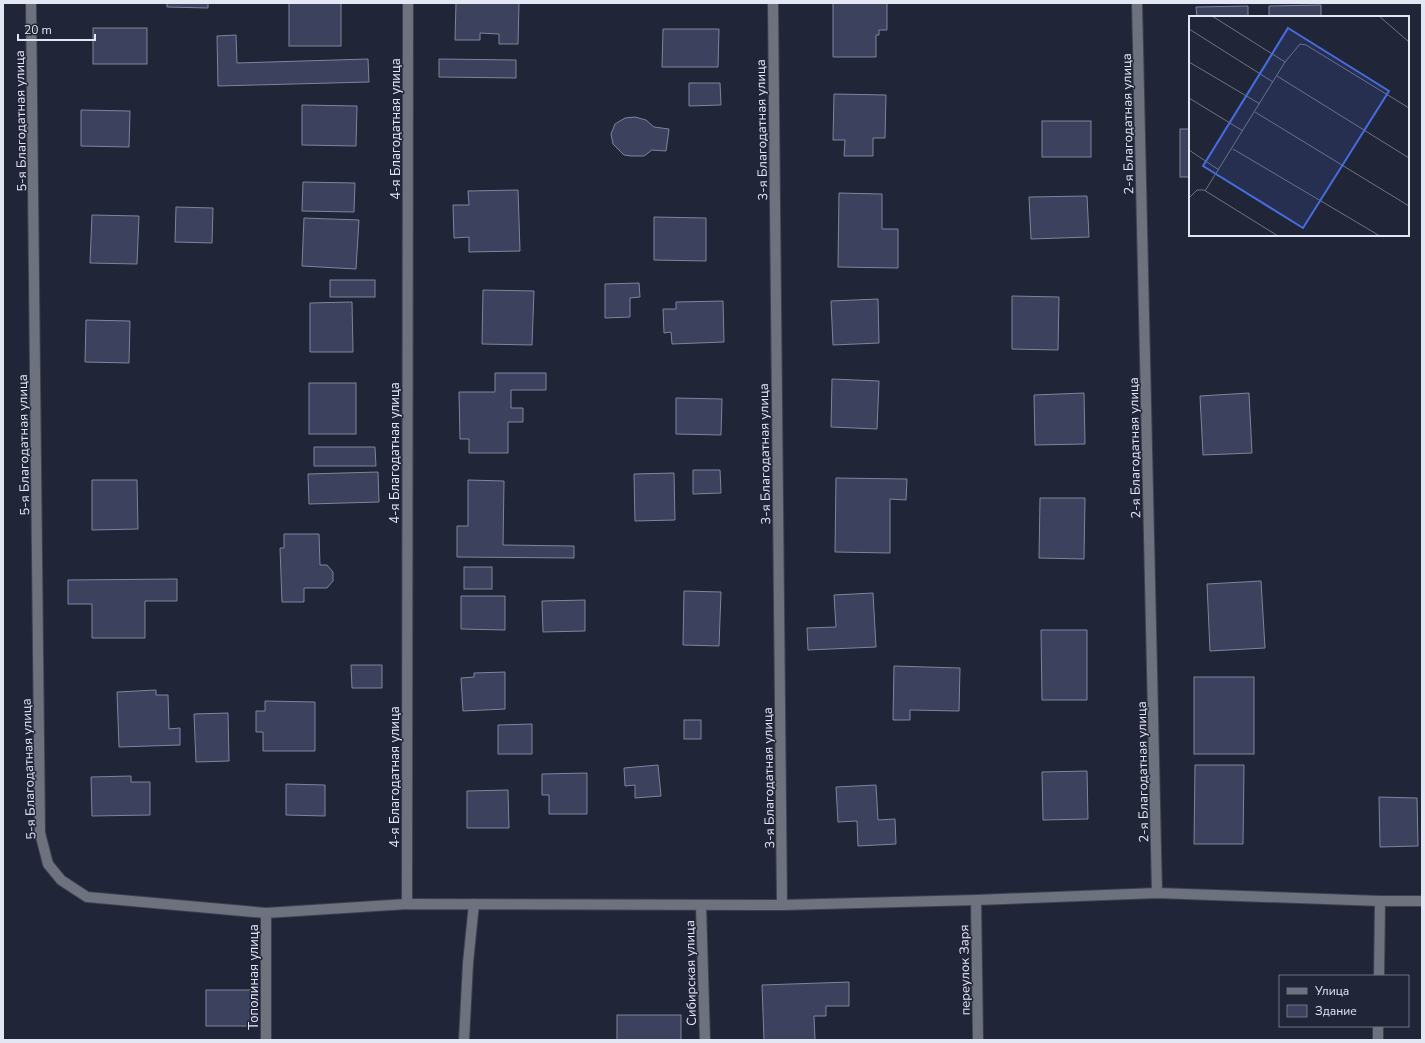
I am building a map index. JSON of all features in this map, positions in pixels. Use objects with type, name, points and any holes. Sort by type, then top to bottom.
[{"type":"street","name":"5-я Благодатная улица","points":[[31,3],[40,833],[48,864],[61,880],[87,897],[266,913],[407,904],[782,905],[976,900],[1157,893],[1380,901],[1422,901]]},
{"type":"street","name":"4-я Благодатная улица","points":[[407,904],[408,3]]},
{"type":"street","name":"3-я Благодатная улица","points":[[773,3],[782,905]]},
{"type":"street","name":"2-я Благодатная улица","points":[[1138,3],[1157,893]]},
{"type":"street","name":"переулок Заря","points":[[976,900],[978,1040]]},
{"type":"street","points":[[1379,975],[1380,901]]},
{"type":"street","points":[[464,1040],[468,963],[474,904]]},
{"type":"street","name":"Сибирская улица","points":[[701,904],[704,1040]]},
{"type":"street","name":"Тополиная улица","points":[[266,913],[266,1040]]},
{"type":"street","points":[[1378,1027],[1378,1040]]},
{"type":"building","points":[[167,3],[208,3],[208,8],[167,7]]},
{"type":"building","points":[[289,3],[341,3],[341,46],[289,46]]},
{"type":"building","points":[[456,3],[519,3],[518,44],[499,44],[499,34],[480,33],[480,40],[455,40]]},
{"type":"building","points":[[833,3],[887,3],[887,30],[879,30],[879,35],[876,35],[876,57],[833,57]]},
{"type":"building","points":[[1321,5],[1321,16],[1269,16],[1269,6]]},
{"type":"building","points":[[1248,6],[1248,16],[1197,16],[1196,7]]},
{"type":"building","points":[[93,28],[147,28],[147,64],[93,64]]},
{"type":"building","points":[[663,29],[719,29],[718,67],[662,67]]},
{"type":"building","points":[[236,35],[237,63],[368,59],[369,82],[218,86],[217,36]]},
{"type":"building","points":[[439,59],[516,60],[516,78],[439,77]]},
{"type":"building","points":[[689,83],[720,83],[721,105],[689,106]]},
{"type":"building","points":[[834,94],[886,95],[885,138],[873,138],[873,156],[844,156],[845,140],[833,140]]},
{"type":"building","points":[[302,105],[357,106],[356,146],[302,145]]},
{"type":"building","points":[[81,110],[130,111],[129,147],[81,146]]},
{"type":"building","points":[[635,117],[646,120],[654,127],[669,129],[666,151],[652,150],[644,156],[631,156],[624,155],[613,144],[611,134],[615,124],[625,118]]},
{"type":"building","points":[[1042,121],[1091,121],[1091,157],[1042,157]]},
{"type":"building","points":[[1180,129],[1189,129],[1189,177],[1180,177]]},
{"type":"building","points":[[303,182],[355,183],[354,212],[302,211]]},
{"type":"building","points":[[518,190],[520,251],[469,252],[469,237],[454,238],[453,205],[469,205],[468,191]]},
{"type":"building","points":[[839,193],[882,194],[882,229],[898,229],[898,268],[838,267]]},
{"type":"building","points":[[1087,196],[1089,237],[1031,239],[1029,197]]},
{"type":"building","points":[[176,207],[213,208],[212,243],[175,242]]},
{"type":"building","points":[[92,215],[139,216],[137,264],[90,263]]},
{"type":"building","points":[[654,217],[706,218],[706,261],[654,260]]},
{"type":"building","points":[[304,218],[359,220],[356,269],[302,266]]},
{"type":"building","points":[[330,280],[375,280],[375,297],[330,297]]},
{"type":"building","points":[[639,283],[640,297],[630,298],[630,317],[605,318],[605,284]]},
{"type":"building","points":[[483,290],[534,291],[532,345],[482,344]]},
{"type":"building","points":[[1012,296],[1059,297],[1058,350],[1012,349]]},
{"type":"building","points":[[878,299],[879,343],[833,345],[831,301]]},
{"type":"building","points":[[723,301],[724,342],[672,344],[671,332],[664,333],[663,309],[676,309],[676,302]]},
{"type":"building","points":[[352,302],[353,352],[310,352],[310,303]]},
{"type":"building","points":[[86,320],[130,321],[129,363],[85,362]]},
{"type":"building","points":[[495,373],[546,373],[546,390],[511,390],[511,408],[523,408],[523,422],[508,422],[508,453],[469,453],[469,439],[460,439],[459,392],[495,392]]},
{"type":"building","points":[[832,379],[879,381],[877,429],[831,427]]},
{"type":"building","points":[[309,383],[356,383],[356,434],[309,434]]},
{"type":"building","points":[[1084,393],[1085,444],[1035,445],[1034,395]]},
{"type":"building","points":[[1249,393],[1252,453],[1203,455],[1200,396]]},
{"type":"building","points":[[676,398],[722,399],[721,435],[676,434]]},
{"type":"building","points":[[314,447],[375,447],[376,466],[314,466]]},
{"type":"building","points":[[693,470],[720,470],[721,493],[693,494]]},
{"type":"building","points":[[378,472],[379,502],[309,504],[308,474]]},
{"type":"building","points":[[674,473],[675,520],[635,521],[634,474]]},
{"type":"building","points":[[836,478],[907,479],[906,500],[890,499],[890,553],[835,552]]},
{"type":"building","points":[[92,480],[137,480],[138,529],[92,530]]},
{"type":"building","points":[[468,480],[504,481],[503,545],[574,546],[574,558],[457,557],[457,526],[468,526]]},
{"type":"building","points":[[1040,498],[1085,498],[1084,559],[1039,558]]},
{"type":"building","points":[[284,534],[319,534],[320,565],[327,565],[333,572],[333,581],[327,588],[304,588],[304,602],[282,602],[280,548],[284,548]]},
{"type":"building","points":[[464,567],[492,567],[492,589],[464,589]]},
{"type":"building","points":[[177,579],[177,601],[145,601],[145,638],[92,638],[92,604],[68,604],[68,580]]},
{"type":"building","points":[[1261,581],[1265,648],[1210,651],[1207,584]]},
{"type":"building","points":[[684,591],[721,592],[719,646],[683,645]]},
{"type":"building","points":[[873,593],[876,647],[808,650],[807,628],[836,627],[834,595]]},
{"type":"building","points":[[461,596],[505,596],[505,630],[461,629]]},
{"type":"building","points":[[585,600],[585,631],[543,632],[542,601]]},
{"type":"building","points":[[1041,630],[1087,630],[1087,700],[1042,700]]},
{"type":"building","points":[[351,665],[382,665],[382,688],[352,688]]},
{"type":"building","points":[[894,666],[960,668],[959,711],[910,710],[910,720],[893,720]]},
{"type":"building","points":[[505,672],[505,709],[463,711],[461,678],[474,677],[474,673]]},
{"type":"building","points":[[1194,677],[1254,677],[1254,754],[1194,754]]},
{"type":"building","points":[[156,690],[156,695],[168,695],[169,729],[180,728],[180,745],[119,747],[117,692]]},
{"type":"building","points":[[265,701],[315,702],[315,751],[263,751],[263,732],[256,732],[256,711],[265,711]]},
{"type":"building","points":[[228,713],[229,761],[196,762],[194,714]]},
{"type":"building","points":[[684,720],[701,720],[701,739],[684,739]]},
{"type":"building","points":[[532,724],[532,754],[498,754],[498,725]]},
{"type":"building","points":[[658,765],[661,796],[635,798],[635,785],[625,786],[624,768]]},
{"type":"building","points":[[1195,765],[1244,765],[1243,844],[1194,844]]},
{"type":"building","points":[[1087,771],[1088,819],[1043,820],[1042,772]]},
{"type":"building","points":[[587,773],[587,814],[549,814],[549,795],[542,795],[542,774]]},
{"type":"building","points":[[131,776],[131,782],[150,782],[150,815],[92,816],[91,777]]},
{"type":"building","points":[[286,784],[325,785],[325,816],[286,815]]},
{"type":"building","points":[[876,785],[878,820],[895,819],[896,844],[858,846],[857,821],[838,822],[836,787]]},
{"type":"building","points":[[508,790],[509,828],[467,828],[467,791]]},
{"type":"building","points":[[1379,797],[1417,798],[1418,846],[1380,847]]},
{"type":"building","points":[[849,982],[849,1006],[826,1006],[826,1016],[814,1016],[815,1040],[764,1040],[762,985]]},
{"type":"building","points":[[206,990],[255,990],[255,1026],[206,1026]]},
{"type":"building","points":[[617,1015],[681,1015],[681,1040],[617,1040]]}]
